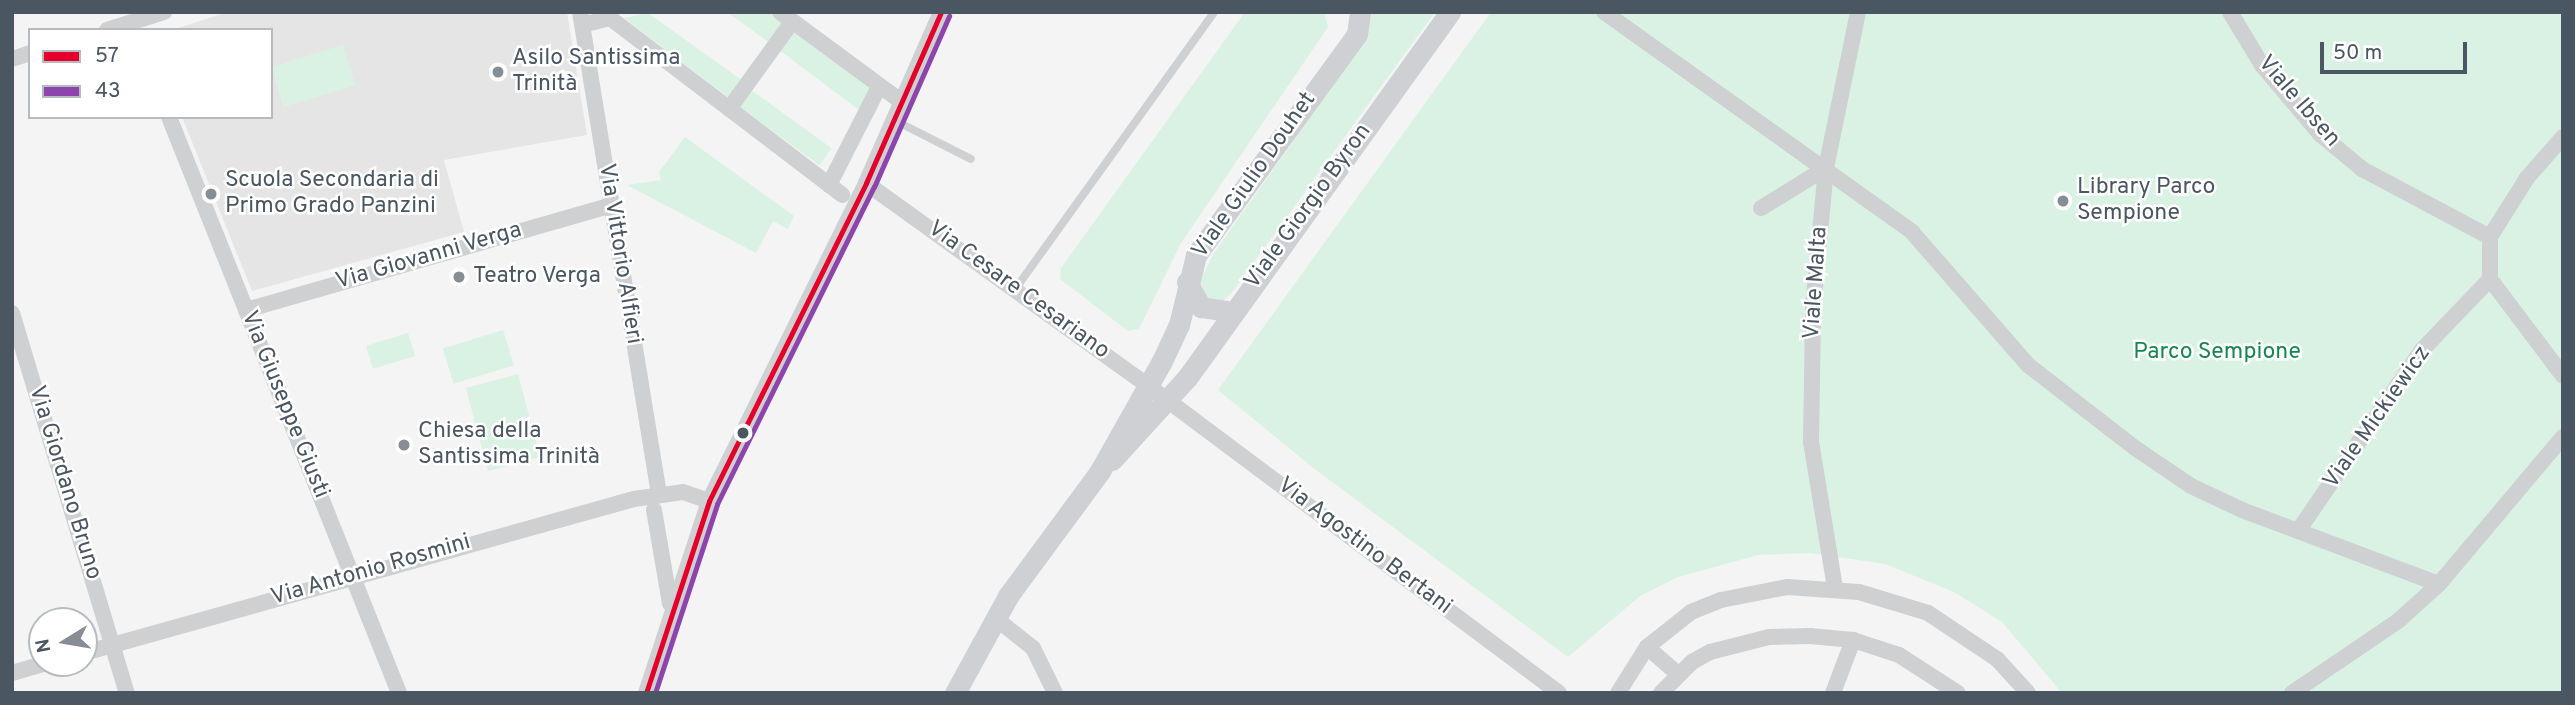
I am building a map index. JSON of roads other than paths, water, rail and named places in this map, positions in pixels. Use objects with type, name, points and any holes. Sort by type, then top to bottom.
[{"type":"main road","name":"Viale Giulio Douhet","points":[[1100,471],[1172,342],[1187,282],[1206,240],[1357,34],[1360,12]]},
{"type":"main road","name":"Viale Giorgio Byron","points":[[1100,471],[1168,400],[1450,12]]},
{"type":"main road","points":[[1187,282],[1201,307],[1231,312]]},
{"type":"main road","points":[[955,693],[995,618],[1100,471]]},
{"type":"street","points":[[113,28],[164,12]]},
{"type":"street","points":[[646,693],[671,607],[709,501],[866,183],[942,12]]},
{"type":"street","points":[[1604,12],[1912,232],[2028,365],[2135,448],[2191,486],[2298,531],[2439,584]]},
{"type":"street","name":"Viale Malta","points":[[1835,588],[1811,442],[1813,308],[1826,168],[1858,12]]},
{"type":"street","name":"Viale Ibsen","points":[[2230,12],[2262,65],[2320,134],[2362,169],[2490,237]]},
{"type":"street","points":[[585,17],[614,15],[729,109],[835,190],[879,87]]},
{"type":"street","name":"Via Vittorio Alfieri","points":[[585,17],[671,607]]},
{"type":"street","points":[[729,109],[786,17],[902,103]]},
{"type":"street","name":"Via Giuseppe Giusti","points":[[170,119],[399,693]]},
{"type":"street","points":[[2563,137],[2527,178],[2490,237],[2490,279],[2563,376]]},
{"type":"street","points":[[1761,208],[1826,168]]},
{"type":"street","name":"Via Cesare Cesariano","points":[[866,183],[1016,288],[1168,400]]},
{"type":"street","name":"Via Giovanni Verga","points":[[246,310],[611,205]]},
{"type":"street","name":"Viale Mickiewicz","points":[[2298,531],[2422,349],[2490,279]]},
{"type":"street","name":"Via Giordano Bruno","points":[[12,313],[127,693]]},
{"type":"street","name":"Via Agostino Bertani","points":[[1168,400],[1559,693]]},
{"type":"street","points":[[2292,693],[2399,621],[2439,584],[2563,437]]},
{"type":"street","name":"Via Antonio Rosmini","points":[[98,649],[352,576],[656,502],[683,492],[709,501]]},
{"type":"street","points":[[1618,693],[1647,647],[1691,612],[1721,600],[1787,587],[1835,588],[1928,613],[1997,659],[2028,693]]},
{"type":"street","points":[[995,618],[1033,648],[1055,693]]},
{"type":"street","points":[[1661,693],[1678,674],[1710,652],[1769,638],[1853,640],[1916,663],[1958,693]]},
{"type":"street","points":[[1833,693],[1853,640]]},
{"type":"street","points":[[1647,647],[1678,674]]},
{"type":"lane","points":[[1016,288],[1214,12]]},
{"type":"lane","points":[[894,120],[971,159]]},
{"type":"place","name":"Asilo Santissima Trinità","points":[[498,72]]},
{"type":"place","name":"Scuola Secondaria di Primo Grado Panzini","points":[[211,194]]},
{"type":"place","name":"Library Parco Sempione","points":[[2063,201]]},
{"type":"place","name":"Teatro Verga","points":[[459,277]]},
{"type":"place","name":"Chiesa della Santissima Trinità","points":[[404,445]]},
{"type":"park label","name":"Parco Sempione","points":[[2217,353]]}]
